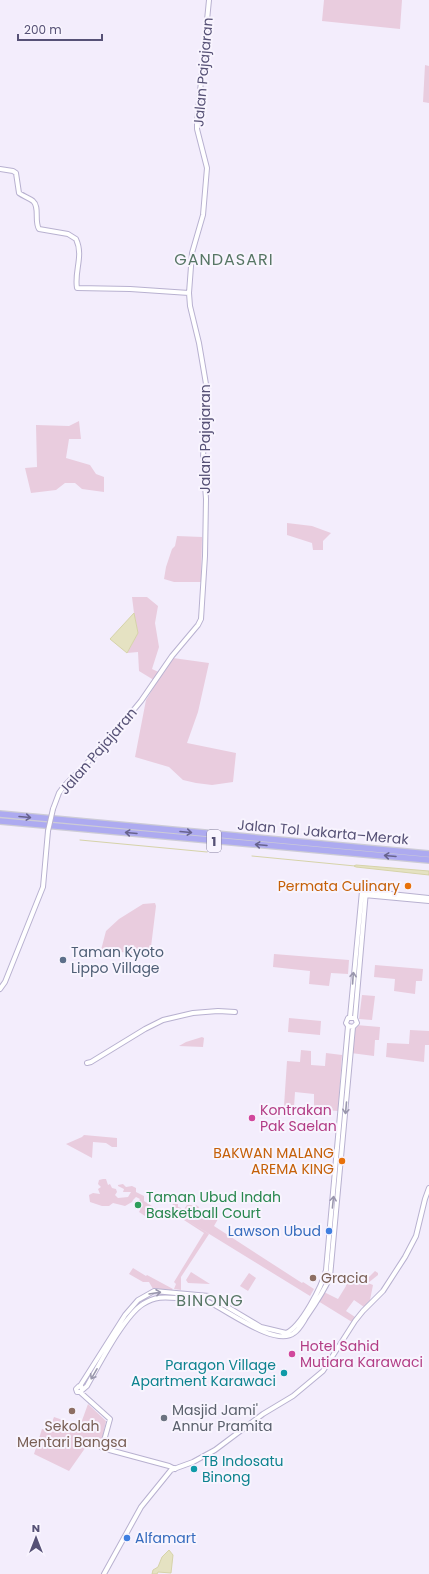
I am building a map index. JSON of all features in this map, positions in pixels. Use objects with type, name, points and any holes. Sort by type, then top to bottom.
[{"type":"highway","name":"Jalan Tol Jakarta–Merak","points":[[0,814],[429,854]]},
{"type":"highway","name":"Jalan Tol Jakarta–Merak","points":[[0,821],[429,860]]},
{"type":"street","name":"Jalan Pajajaran","points":[[0,989],[6,978],[43,887],[48,830],[53,809],[60,793],[64,786],[103,747],[141,701],[172,656],[198,625],[201,619],[206,499],[203,459],[206,384],[199,343],[190,306],[189,294],[192,254],[203,215],[207,177],[207,167],[197,129],[197,122],[209,0]]},
{"type":"street","points":[[0,169],[13,171],[16,173],[19,193],[32,201],[35,205],[37,225],[39,229],[63,232],[76,239],[80,253],[76,278],[77,288],[130,289],[189,294]]},
{"type":"street","points":[[365,894],[429,898]]},
{"type":"street","points":[[365,894],[429,901]]},
{"type":"street","points":[[350,1027],[357,1023],[353,1017],[365,894]]},
{"type":"street","points":[[87,1063],[163,1020],[199,1012],[235,1012]]},
{"type":"street","points":[[173,1470],[169,1466],[102,1448],[110,1418],[81,1389],[87,1386],[125,1315],[138,1300],[154,1291],[208,1296],[231,1309],[257,1329],[275,1335],[286,1336],[294,1334],[330,1277],[350,1027],[346,1023],[346,1020],[353,1017]]},
{"type":"street","points":[[104,1574],[141,1507],[173,1470],[193,1462],[215,1450],[263,1414],[292,1396],[323,1371],[363,1311],[383,1291],[405,1257],[416,1236],[424,1199],[429,1188]]},
{"type":"street","points":[[176,1298],[177,1292]]},
{"type":"street","points":[[122,1323],[137,1308],[156,1298],[176,1298],[205,1301],[231,1309]]},
{"type":"street","points":[[138,1300],[143,1304]]},
{"type":"shaded area","points":[[324,0],[402,0],[400,29],[322,21]]},
{"type":"shaded area","points":[[425,65],[429,66],[429,103],[423,102]]},
{"type":"shaded area","points":[[79,421],[81,439],[69,439],[66,458],[90,465],[96,474],[104,477],[104,492],[82,489],[75,483],[65,483],[56,490],[31,493],[25,468],[37,467],[36,425],[69,426]]},
{"type":"shaded area","points":[[287,523],[312,526],[331,533],[323,541],[323,550],[313,550],[312,543],[287,535]]},
{"type":"shaded area","points":[[177,536],[202,537],[201,582],[174,582],[164,579],[166,567],[172,549],[175,546]]},
{"type":"shaded area","points":[[132,597],[147,597],[158,606],[155,623],[159,647],[152,669],[163,674],[173,658],[209,663],[198,712],[187,743],[236,753],[233,782],[212,785],[183,780],[169,767],[135,757],[146,700],[157,682],[139,671],[138,652],[127,653],[138,633]]},
{"type":"shaded area","points":[[134,613],[138,633],[127,653],[110,639]]},
{"type":"shaded area","points":[[354,866],[429,871],[429,875]]},
{"type":"shaded area","points":[[155,903],[156,906],[150,955],[101,950],[106,931],[119,919],[143,904]]},
{"type":"shaded area","points":[[274,954],[349,960],[348,974],[331,973],[329,986],[309,984],[310,971],[273,967]]},
{"type":"shaded area","points":[[375,965],[423,969],[422,981],[416,981],[415,994],[394,991],[395,979],[374,977]]},
{"type":"shaded area","points":[[362,995],[375,996],[372,1020],[359,1019]]},
{"type":"shaded area","points":[[289,1018],[321,1021],[320,1035],[288,1032]]},
{"type":"shaded area","points":[[356,1025],[380,1027],[379,1040],[375,1040],[374,1056],[351,1053],[353,1027]]},
{"type":"shaded area","points":[[410,1030],[429,1031],[429,1045],[425,1045],[424,1062],[386,1057],[387,1043],[409,1044]]},
{"type":"shaded area","points":[[202,1037],[204,1038],[203,1047],[179,1046],[186,1042]]},
{"type":"shaded area","points":[[301,1050],[311,1051],[311,1065],[325,1066],[326,1053],[342,1055],[338,1111],[314,1109],[314,1094],[295,1092],[294,1107],[284,1106],[287,1061],[300,1062]]},
{"type":"shaded area","points":[[84,1135],[117,1138],[117,1147],[112,1147],[106,1143],[93,1142],[92,1158],[66,1144]]},
{"type":"shaded area","points":[[106,1179],[108,1185],[110,1184],[112,1188],[116,1189],[117,1192],[115,1195],[118,1198],[128,1197],[131,1192],[123,1192],[124,1189],[118,1185],[123,1184],[126,1187],[132,1186],[136,1188],[136,1192],[144,1196],[144,1201],[158,1210],[151,1220],[139,1212],[141,1208],[134,1204],[140,1199],[136,1197],[132,1202],[125,1206],[113,1203],[109,1206],[102,1206],[90,1202],[89,1195],[93,1193],[100,1194],[98,1189],[101,1187],[98,1184],[99,1180]]},
{"type":"shaded area","points":[[173,1204],[178,1204],[178,1207],[184,1209],[187,1205],[196,1205],[199,1207],[198,1210],[200,1212],[204,1211],[204,1215],[211,1215],[218,1219],[214,1226],[302,1283],[303,1282],[314,1289],[310,1296],[180,1216],[209,1234],[181,1277],[181,1290],[174,1289],[176,1284],[174,1282],[204,1233],[170,1211]]},
{"type":"shaded area","points":[[133,1268],[173,1289],[153,1289],[149,1282],[143,1282],[129,1274]]},
{"type":"shaded area","points":[[375,1271],[378,1275],[368,1283],[373,1285],[370,1300],[364,1307],[354,1300],[346,1311],[355,1317],[352,1322],[318,1301],[324,1292],[338,1299],[346,1286],[345,1279],[352,1277],[367,1279]]},
{"type":"shaded area","points":[[191,1272],[210,1284],[188,1283],[186,1280]]},
{"type":"shaded area","points":[[249,1273],[256,1278],[248,1291],[240,1286]]},
{"type":"shaded area","points":[[88,1404],[106,1421],[102,1440],[98,1448],[88,1444],[69,1471],[34,1454],[42,1429],[49,1430],[54,1417],[80,1426]]},
{"type":"shaded area","points":[[169,1550],[173,1555],[171,1573],[158,1572],[157,1574],[152,1574],[153,1570],[158,1567],[162,1557]]},
{"type":"waterway","points":[[80,840],[207,852]]},
{"type":"waterway","points":[[252,856],[355,866]]},
{"type":"place","name":"Permata Culinary","points":[[408,886]]},
{"type":"place","name":"Taman Kyoto Lippo Village","points":[[63,960]]},
{"type":"place","name":"Kontrakan Pak Saelan","points":[[252,1118]]},
{"type":"place","name":"BAKWAN MALANG AREMA KING","points":[[342,1161]]},
{"type":"place","name":"Taman Ubud Indah Basketball Court","points":[[138,1205]]},
{"type":"place","name":"Lawson Ubud","points":[[329,1231]]},
{"type":"place","name":"Gracia","points":[[313,1278]]},
{"type":"place","name":"Hotel Sahid Mutiara Karawaci","points":[[292,1354]]},
{"type":"place","name":"Paragon Village Apartment Karawaci","points":[[284,1373]]},
{"type":"place","name":"Sekolah Mentari Bangsa","points":[[72,1411]]},
{"type":"place","name":"Masjid Jami' Annur Pramita","points":[[164,1418]]},
{"type":"place","name":"TB Indosatu Binong","points":[[194,1469]]},
{"type":"place","name":"Alfamart","points":[[127,1538]]},
{"type":"district","name":"GANDASARI","points":[[224,259]]},
{"type":"district","name":"BINONG","points":[[210,1300]]}]
